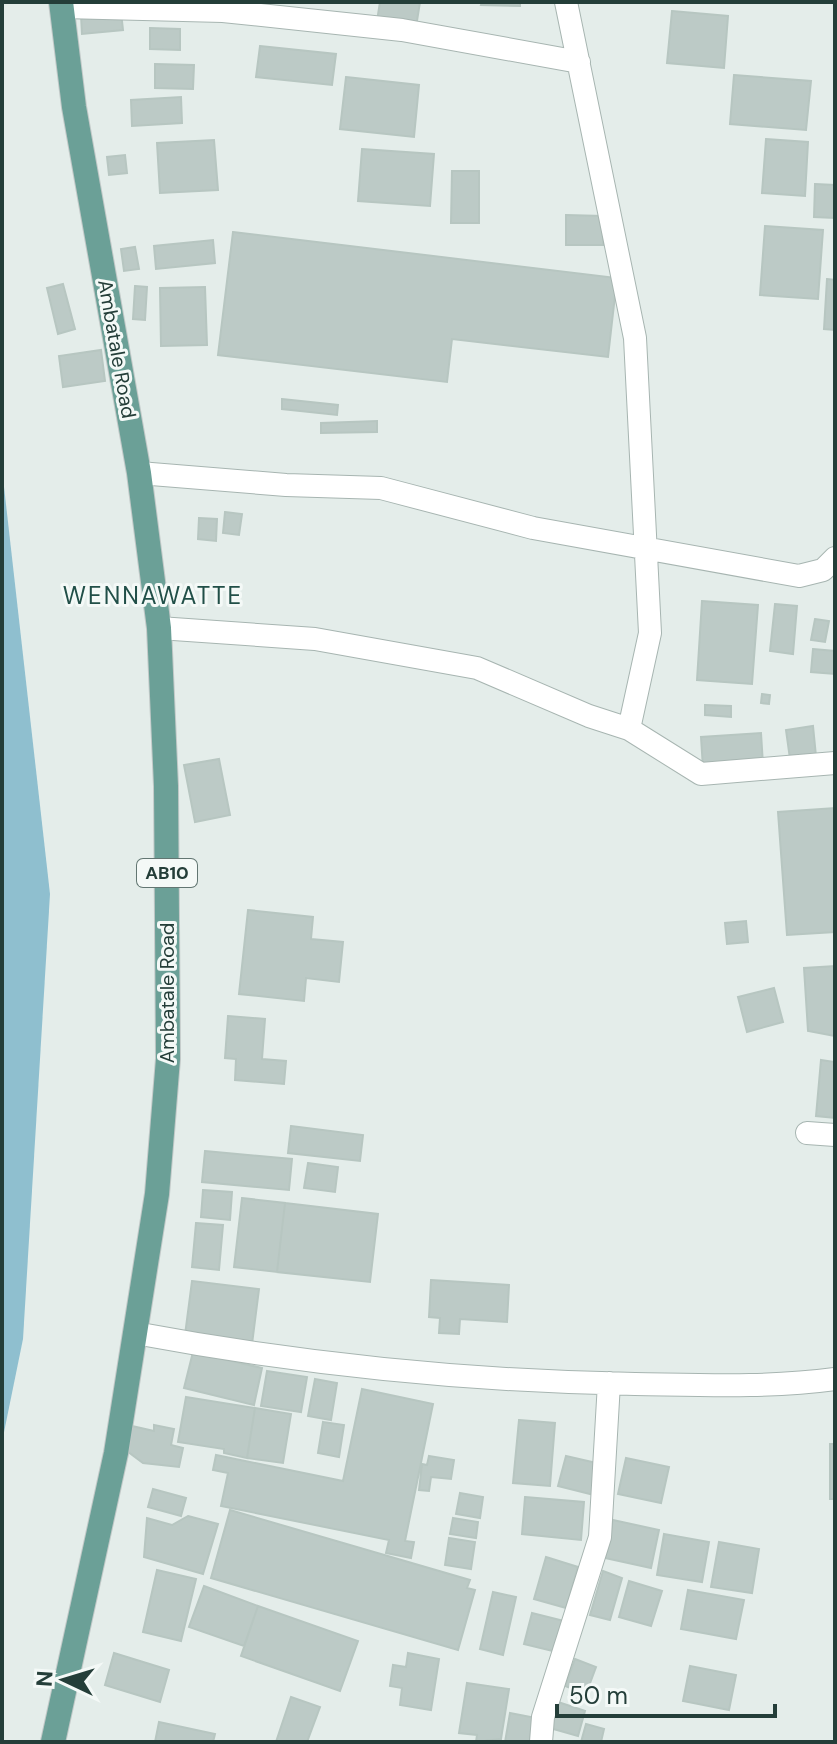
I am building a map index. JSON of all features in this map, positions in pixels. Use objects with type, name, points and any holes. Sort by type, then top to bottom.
[{"type":"main road","name":"Ambatale Road","points":[[53,1742],[116,1453],[157,1194],[168,1059],[166,786],[159,628],[139,473],[74,107],[62,5]]},
{"type":"street","points":[[566,2],[635,338],[650,633],[629,729]]},
{"type":"street","points":[[62,5],[223,11],[402,30],[579,62]]},
{"type":"street","points":[[139,473],[286,485],[381,488],[533,528],[799,576],[823,570],[835,558]]},
{"type":"street","points":[[159,628],[315,639],[477,668],[589,716],[629,729],[701,774],[835,763]]},
{"type":"street","points":[[807,1133],[835,1135]]},
{"type":"street","points":[[135,1333],[236,1352],[464,1378],[780,1387],[835,1379]]},
{"type":"street","points":[[541,1742],[543,1717],[600,1537],[609,1383]]},
{"type":"water","points":[[2,469],[50,894],[23,1339],[2,1442]]},
{"type":"building","points":[[380,2],[420,2],[416,27],[377,21]]},
{"type":"building","points":[[482,2],[520,2],[520,6],[481,5]]},
{"type":"building","points":[[672,11],[728,16],[724,68],[667,63]]},
{"type":"building","points":[[121,12],[123,30],[82,34],[81,15]]},
{"type":"building","points":[[150,28],[180,29],[180,50],[150,49]]},
{"type":"building","points":[[260,46],[336,54],[332,85],[256,77]]},
{"type":"building","points":[[155,64],[194,65],[193,89],[155,88]]},
{"type":"building","points":[[734,75],[811,81],[806,130],[730,124]]},
{"type":"building","points":[[346,77],[419,85],[414,137],[340,129]]},
{"type":"building","points":[[181,97],[182,123],[132,126],[131,100]]},
{"type":"building","points":[[766,139],[808,142],[805,196],[762,193]]},
{"type":"building","points":[[214,140],[218,190],[160,193],[157,143]]},
{"type":"building","points":[[362,149],[434,154],[430,206],[358,201]]},
{"type":"building","points":[[125,155],[127,173],[109,175],[107,157]]},
{"type":"building","points":[[452,171],[479,171],[479,223],[451,223]]},
{"type":"building","points":[[815,184],[835,185],[835,218],[814,217]]},
{"type":"building","points":[[566,215],[603,216],[603,245],[566,245]]},
{"type":"building","points":[[765,226],[823,230],[818,299],[760,295]]},
{"type":"building","points":[[233,232],[617,278],[608,357],[452,339],[447,382],[218,355]]},
{"type":"building","points":[[213,240],[215,263],[156,269],[154,246]]},
{"type":"building","points":[[135,247],[139,269],[124,271],[121,249]]},
{"type":"building","points":[[827,279],[835,280],[835,330],[824,329]]},
{"type":"building","points":[[63,284],[75,329],[58,334],[47,288]]},
{"type":"building","points":[[135,286],[147,287],[145,320],[133,319]]},
{"type":"building","points":[[205,287],[207,345],[161,346],[160,288]]},
{"type":"building","points":[[101,350],[105,381],[63,387],[59,356]]},
{"type":"building","points":[[282,399],[338,405],[337,415],[282,409]]},
{"type":"building","points":[[377,421],[377,432],[321,433],[321,423]]},
{"type":"building","points":[[225,512],[242,514],[239,535],[223,533]]},
{"type":"building","points":[[199,518],[217,519],[216,541],[198,539]]},
{"type":"building","points":[[702,601],[758,605],[752,684],[697,680]]},
{"type":"building","points":[[775,604],[797,606],[793,654],[770,651]]},
{"type":"building","points":[[815,619],[829,621],[825,642],[811,640]]},
{"type":"building","points":[[813,649],[835,651],[835,674],[811,672]]},
{"type":"building","points":[[762,694],[770,695],[769,704],[761,703]]},
{"type":"building","points":[[705,705],[731,706],[731,717],[705,715]]},
{"type":"building","points":[[813,726],[816,756],[790,759],[786,730]]},
{"type":"building","points":[[761,733],[763,765],[703,768],[701,737]]},
{"type":"building","points":[[219,759],[230,815],[195,822],[184,765]]},
{"type":"building","points":[[835,808],[835,932],[787,935],[778,812]]},
{"type":"building","points":[[248,910],[313,917],[311,939],[343,942],[339,982],[306,978],[304,1001],[239,994]]},
{"type":"building","points":[[746,921],[748,942],[727,944],[725,923]]},
{"type":"building","points":[[835,966],[835,1036],[808,1031],[804,968]]},
{"type":"building","points":[[774,988],[783,1022],[747,1032],[738,997]]},
{"type":"building","points":[[228,1016],[265,1019],[262,1059],[286,1061],[284,1084],[235,1080],[236,1059],[225,1058]]},
{"type":"building","points":[[821,1060],[835,1062],[835,1118],[816,1116]]},
{"type":"building","points":[[291,1126],[363,1135],[360,1161],[288,1153]]},
{"type":"building","points":[[205,1151],[292,1159],[289,1190],[202,1182]]},
{"type":"building","points":[[308,1163],[338,1167],[335,1192],[304,1188]]},
{"type":"building","points":[[203,1190],[232,1192],[230,1220],[201,1217]]},
{"type":"building","points":[[242,1198],[285,1203],[277,1272],[234,1267]]},
{"type":"building","points":[[285,1203],[378,1214],[370,1282],[277,1272]]},
{"type":"building","points":[[196,1223],[223,1225],[219,1270],[192,1267]]},
{"type":"building","points":[[431,1280],[509,1285],[507,1322],[460,1319],[459,1334],[439,1333],[440,1318],[429,1317]]},
{"type":"building","points":[[192,1281],[259,1289],[252,1344],[185,1335]]},
{"type":"building","points":[[193,1352],[262,1368],[254,1405],[184,1388]]},
{"type":"building","points":[[267,1371],[307,1377],[301,1412],[261,1406]]},
{"type":"building","points":[[315,1379],[337,1383],[331,1420],[308,1416]]},
{"type":"building","points":[[362,1389],[433,1404],[405,1541],[414,1542],[411,1558],[386,1553],[389,1540],[221,1506],[228,1473],[213,1470],[216,1455],[343,1481]]},
{"type":"building","points":[[186,1397],[255,1408],[247,1458],[224,1453],[224,1449],[178,1442]]},
{"type":"building","points":[[255,1408],[291,1414],[283,1463],[247,1458]]},
{"type":"building","points":[[519,1420],[555,1423],[550,1486],[513,1483]]},
{"type":"building","points":[[323,1422],[344,1425],[339,1457],[318,1453]]},
{"type":"building","points":[[154,1425],[174,1429],[171,1445],[183,1448],[179,1467],[143,1463],[127,1451],[132,1426],[154,1431]]},
{"type":"building","points":[[830,1444],[835,1444],[835,1499],[830,1499]]},
{"type":"building","points":[[429,1456],[454,1460],[451,1479],[431,1477],[429,1491],[419,1490],[422,1464],[427,1465]]},
{"type":"building","points":[[566,1456],[601,1464],[594,1495],[558,1486]]},
{"type":"building","points":[[626,1458],[669,1467],[661,1503],[618,1494]]},
{"type":"building","points":[[153,1489],[186,1498],[181,1516],[148,1507]]},
{"type":"building","points":[[460,1493],[483,1497],[480,1518],[456,1514]]},
{"type":"building","points":[[525,1497],[584,1502],[581,1540],[522,1534]]},
{"type":"building","points":[[230,1510],[470,1580],[467,1588],[475,1590],[458,1650],[211,1578]]},
{"type":"building","points":[[188,1516],[218,1524],[203,1574],[144,1557],[147,1518],[172,1525]]},
{"type":"building","points":[[453,1518],[478,1522],[476,1538],[450,1534]]},
{"type":"building","points":[[613,1520],[659,1530],[651,1568],[605,1558]]},
{"type":"building","points":[[664,1534],[709,1542],[702,1582],[657,1575]]},
{"type":"building","points":[[449,1538],[475,1542],[471,1569],[445,1565]]},
{"type":"building","points":[[719,1542],[759,1549],[752,1593],[711,1587]]},
{"type":"building","points":[[546,1557],[578,1567],[566,1608],[534,1599]]},
{"type":"building","points":[[157,1570],[196,1579],[181,1641],[143,1632]]},
{"type":"building","points":[[603,1571],[622,1578],[610,1620],[590,1615]]},
{"type":"building","points":[[629,1581],[662,1591],[651,1626],[619,1617]]},
{"type":"building","points":[[204,1586],[258,1606],[244,1646],[189,1627]]},
{"type":"building","points":[[688,1590],[744,1600],[736,1639],[681,1629]]},
{"type":"building","points":[[493,1592],[516,1597],[503,1655],[480,1649]]},
{"type":"building","points":[[258,1606],[358,1641],[340,1691],[241,1656]]},
{"type":"building","points":[[532,1613],[564,1621],[557,1652],[524,1644]]},
{"type":"building","points":[[114,1653],[169,1670],[160,1702],[105,1685]]},
{"type":"building","points":[[408,1653],[439,1659],[431,1710],[400,1705],[402,1688],[390,1686],[393,1665],[406,1667]]},
{"type":"building","points":[[575,1659],[596,1667],[586,1694],[565,1686]]},
{"type":"building","points":[[690,1666],[736,1675],[729,1710],[683,1701]]},
{"type":"building","points":[[467,1683],[509,1689],[501,1739],[476,1742],[477,1735],[459,1733]]},
{"type":"building","points":[[291,1697],[320,1707],[307,1742],[276,1742]]},
{"type":"building","points":[[558,1702],[585,1711],[578,1736],[550,1728]]},
{"type":"building","points":[[510,1713],[536,1718],[532,1742],[505,1742]]},
{"type":"building","points":[[159,1722],[215,1734],[213,1742],[155,1742]]},
{"type":"building","points":[[586,1724],[604,1729],[601,1742],[581,1742]]},
{"type":"district","name":"WENNAWATTE","points":[[153,596]]}]
